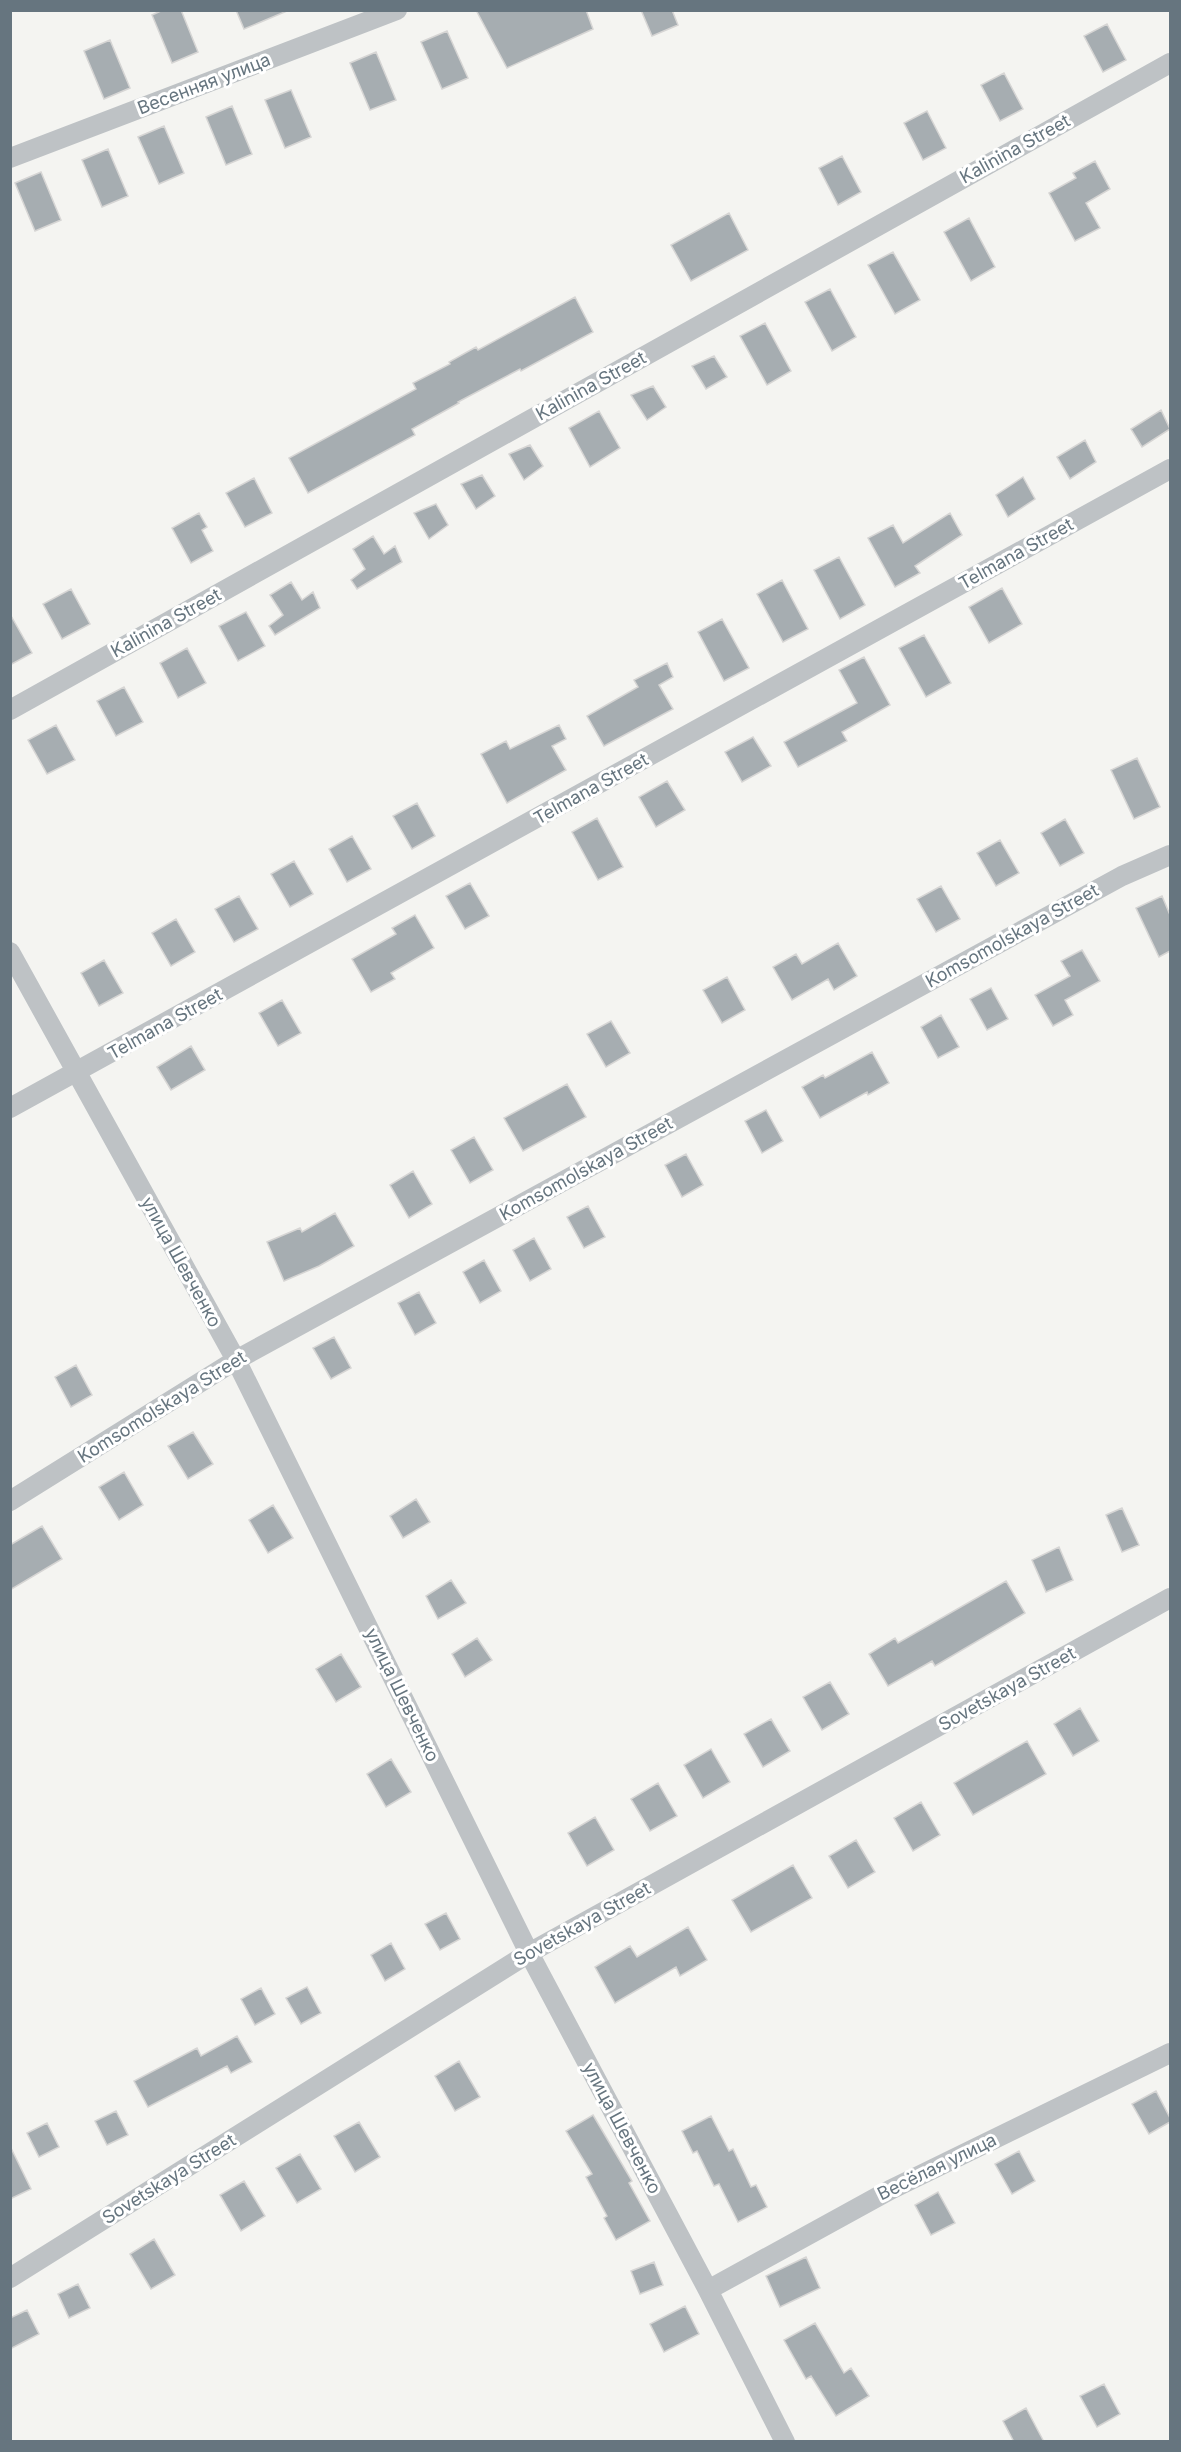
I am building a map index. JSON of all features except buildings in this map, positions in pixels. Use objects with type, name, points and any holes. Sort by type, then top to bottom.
[{"type":"street","name":"Весенняя улица","points":[[10,158],[397,10]]},
{"type":"street","name":"Kalinina Street","points":[[10,710],[1170,63]]},
{"type":"street","name":"Telmana Street","points":[[10,1108],[1170,469]]},
{"type":"street","name":"Komsomolskaya Street","points":[[10,1501],[236,1360],[1122,876],[1170,855]]},
{"type":"street","name":"улица Шевченко","points":[[10,952],[236,1360],[529,1953],[708,2290],[785,2442]]},
{"type":"street","name":"Sovetskaya Street","points":[[10,2278],[529,1953],[1170,1598]]},
{"type":"street","name":"Весёлая улица","points":[[708,2290],[890,2190],[1170,2053]]}]
